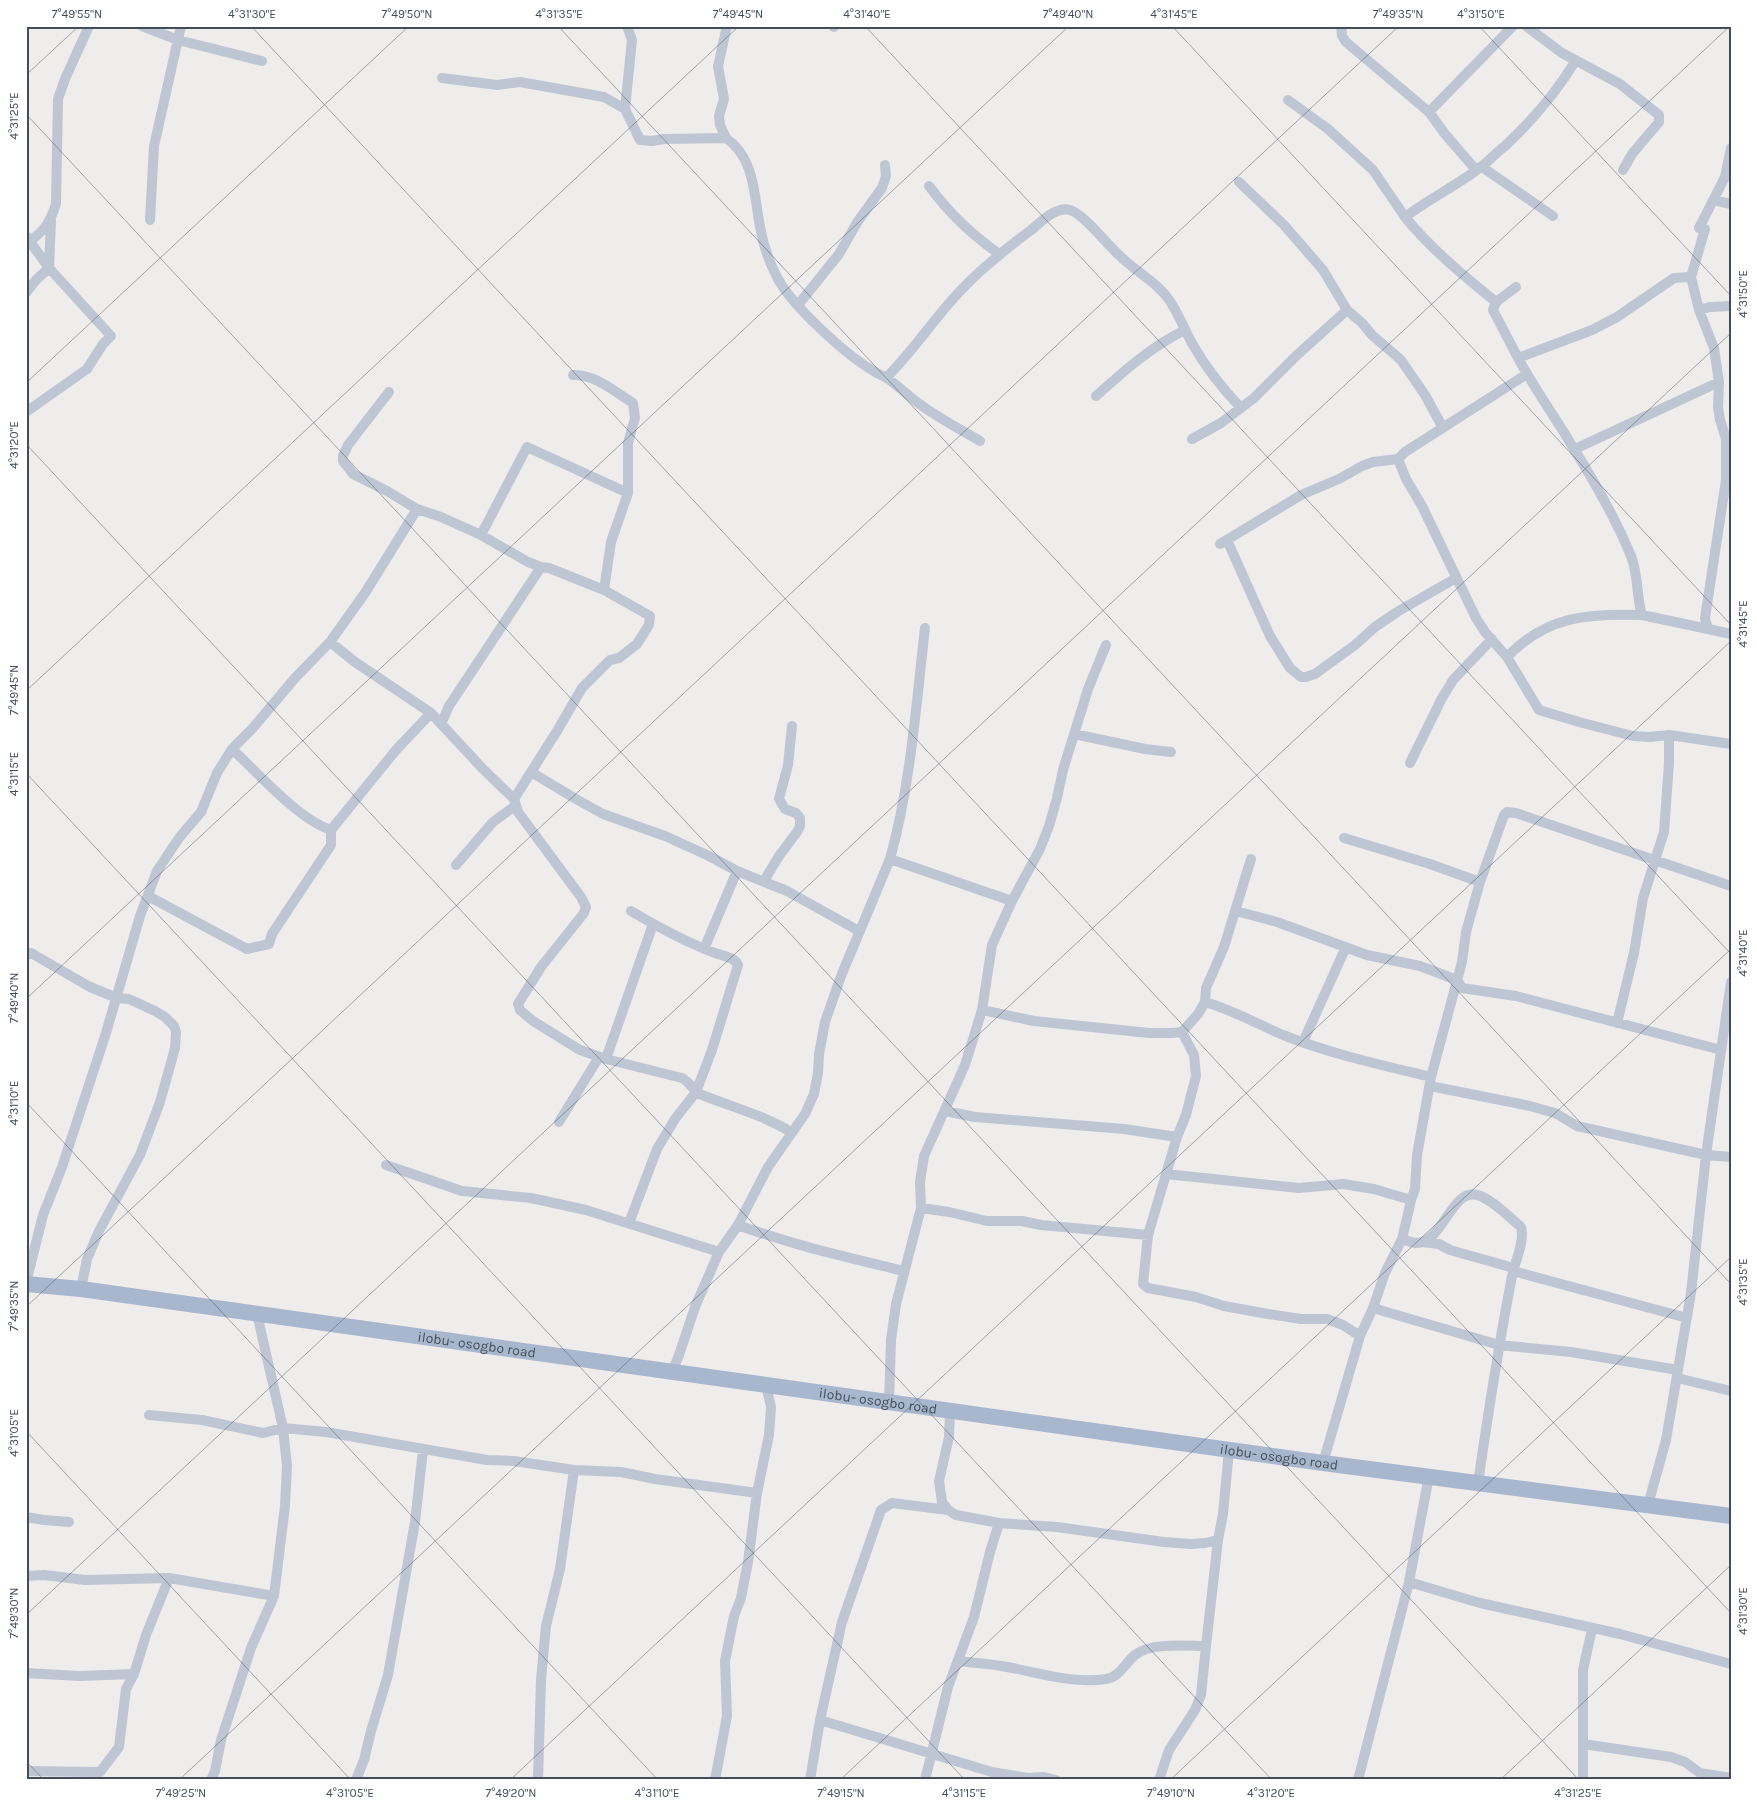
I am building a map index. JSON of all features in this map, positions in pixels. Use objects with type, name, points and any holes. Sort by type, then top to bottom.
[{"type":"main road","name":"ilobu- osogbo road","points":[[26,1283],[81,1289],[1323,1463],[1731,1516]]},
{"type":"street","points":[[26,293],[49,268],[51,220],[56,204],[58,99],[64,79],[89,26]]},
{"type":"street","points":[[142,26],[178,40],[262,61]]},
{"type":"street","points":[[150,220],[154,146],[181,26]]},
{"type":"street","points":[[627,26],[632,40],[625,109],[640,140],[726,138],[734,143],[750,170],[761,230],[768,256],[777,278],[789,296],[815,323],[856,359],[886,378],[936,416],[980,440]]},
{"type":"street","points":[[726,138],[719,116],[724,99],[718,66],[728,26]]},
{"type":"street","points":[[1341,26],[1342,36],[1346,42],[1429,112],[1445,134],[1479,168],[1553,216]]},
{"type":"street","points":[[1429,112],[1513,26]]},
{"type":"street","points":[[1526,26],[1562,52],[1620,84],[1654,110],[1660,118],[1659,122],[1632,154],[1623,170]]},
{"type":"street","points":[[1405,217],[1420,205],[1479,168],[1522,129],[1543,107],[1576,60]]},
{"type":"street","points":[[442,78],[498,85],[520,82],[604,97],[625,109]]},
{"type":"street","points":[[1288,100],[1328,129],[1373,170],[1405,217],[1418,232],[1443,257],[1496,302]]},
{"type":"street","points":[[1708,629],[1705,618],[1726,506],[1726,439],[1718,407],[1719,382],[1714,348],[1699,310],[1691,277],[1705,229],[1699,228],[1725,177],[1731,148]]},
{"type":"street","points":[[798,305],[839,254],[858,221],[882,188],[886,176],[885,165]]},
{"type":"street","points":[[1239,182],[1284,225],[1324,270],[1348,310],[1372,335],[1401,360],[1420,387],[1443,428]]},
{"type":"street","points":[[929,186],[944,207],[960,224],[999,254]]},
{"type":"street","points":[[1713,200],[1731,204]]},
{"type":"street","points":[[886,378],[906,358],[962,289],[999,254],[1050,215],[1063,210],[1074,212],[1121,258],[1158,287],[1170,301],[1208,368],[1241,408]]},
{"type":"street","points":[[26,412],[86,369],[103,344],[111,336],[49,268],[28,238],[42,232],[51,220]]},
{"type":"street","points":[[1518,358],[1592,330],[1617,317],[1674,278],[1691,277]]},
{"type":"street","points":[[1516,287],[1496,302],[1493,310],[1527,374],[1575,449],[1603,499],[1631,556],[1637,574],[1642,616]]},
{"type":"street","points":[[1699,310],[1710,307],[1731,306]]},
{"type":"street","points":[[1192,439],[1221,423],[1241,408],[1348,310]]},
{"type":"street","points":[[1096,396],[1144,356],[1171,337],[1185,330]]},
{"type":"street","points":[[1456,578],[1382,622],[1348,650],[1306,678],[1301,677],[1290,668],[1270,636],[1223,542],[1301,495],[1339,479],[1362,466],[1373,462],[1398,459],[1405,452],[1527,374]]},
{"type":"street","points":[[573,375],[583,375],[603,384],[633,404],[635,418],[628,443],[628,493],[611,542],[604,590]]},
{"type":"street","points":[[1575,449],[1719,382]]},
{"type":"street","points":[[389,392],[348,445],[343,456],[342,461],[353,474],[388,491],[417,509],[441,517],[481,535],[528,562],[549,568],[604,590],[650,616],[649,625],[637,644],[619,658],[610,660],[582,688],[530,772],[515,802],[494,822],[456,865]]},
{"type":"street","points":[[481,535],[527,448],[628,493]]},
{"type":"street","points":[[1398,459],[1406,479],[1422,506],[1476,618],[1507,657],[1539,710],[1633,736],[1650,737],[1668,734],[1731,744]]},
{"type":"street","points":[[26,1283],[43,1215],[62,1168],[157,871],[179,838],[201,812],[217,773],[232,749],[330,642],[366,593],[417,509]]},
{"type":"street","points":[[441,724],[449,706],[541,567]]},
{"type":"street","points":[[1507,657],[1532,635],[1564,620],[1606,614],[1642,616],[1731,634]]},
{"type":"street","points":[[672,1372],[695,1307],[719,1252],[738,1225],[768,1167],[805,1114],[814,1094],[825,1022],[859,931],[890,859],[910,760],[925,628]]},
{"type":"street","points":[[1410,763],[1453,680],[1492,640]]},
{"type":"street","points":[[330,642],[355,662],[431,713],[515,802],[518,812],[581,897],[586,907],[584,913],[541,967],[519,1000],[518,1007],[520,1010],[550,1032],[580,1050],[603,1058],[672,1074],[688,1082],[696,1092],[773,1121],[791,1132]]},
{"type":"street","points":[[889,1402],[891,1340],[896,1304],[920,1208],[920,1182],[924,1156],[930,1138],[945,1111],[965,1065],[982,1010],[992,945],[1012,900],[1050,826],[1063,770],[1074,734],[1088,689],[1106,645]]},
{"type":"street","points":[[148,896],[247,949],[269,944],[272,934],[331,845],[331,830],[396,750],[431,713]]},
{"type":"street","points":[[764,881],[800,826],[800,818],[796,813],[784,809],[779,799],[788,765],[792,726]]},
{"type":"street","points":[[1074,734],[1145,749],[1171,752]]},
{"type":"street","points":[[1617,1023],[1634,953],[1643,898],[1664,832],[1669,763],[1668,734]]},
{"type":"street","points":[[232,749],[296,810],[322,827],[331,830]]},
{"type":"street","points":[[530,772],[603,814],[665,836],[787,891],[859,931]]},
{"type":"street","points":[[1323,1463],[1360,1336],[1373,1308],[1385,1273],[1402,1239],[1415,1189],[1417,1155],[1430,1082],[1462,962],[1466,932],[1480,882],[1504,815],[1509,812],[1731,886]]},
{"type":"street","points":[[1344,838],[1430,864],[1480,882]]},
{"type":"street","points":[[890,859],[1012,900]]},
{"type":"street","points":[[982,1010],[1034,1021],[1149,1033],[1182,1032],[1206,1002],[1206,988],[1224,947],[1251,859]]},
{"type":"street","points":[[704,949],[737,870]]},
{"type":"street","points":[[629,1223],[657,1149],[675,1119],[696,1092],[712,1050],[738,965],[734,959],[704,949],[631,911]]},
{"type":"street","points":[[1236,911],[1276,922],[1367,956],[1420,966],[1456,980],[1462,988],[1516,996],[1721,1050]]},
{"type":"street","points":[[560,1122],[603,1058],[653,924]]},
{"type":"street","points":[[1303,1042],[1346,947]]},
{"type":"street","points":[[26,955],[31,953],[40,957],[76,981],[117,998],[129,999],[165,1017],[174,1026],[177,1039],[160,1102],[140,1155],[99,1231],[87,1259],[81,1289]]},
{"type":"street","points":[[1648,1505],[1666,1440],[1687,1318],[1706,1155],[1731,982]]},
{"type":"street","points":[[121,986],[129,999]]},
{"type":"street","points":[[1206,1002],[1282,1034],[1344,1056],[1430,1082],[1556,1113],[1584,1129],[1706,1155],[1731,1156]]},
{"type":"street","points":[[1182,1032],[1194,1055],[1196,1076],[1186,1115],[1177,1137],[1148,1235],[1143,1284],[1148,1288],[1196,1297],[1224,1306],[1301,1319],[1327,1320],[1342,1325],[1360,1336]]},
{"type":"street","points":[[945,1111],[975,1118],[1124,1129],[1177,1137]]},
{"type":"street","points":[[386,1165],[462,1191],[541,1200],[586,1210],[719,1252]]},
{"type":"street","points":[[1166,1174],[1299,1188],[1343,1184],[1374,1189],[1411,1200]]},
{"type":"street","points":[[1422,1242],[1436,1230],[1465,1195],[1477,1194],[1486,1199],[1521,1228],[1523,1234],[1513,1270],[1499,1344],[1478,1483]]},
{"type":"street","points":[[920,1208],[987,1220],[1022,1221],[1041,1225],[1148,1235]]},
{"type":"street","points":[[738,1225],[775,1239],[904,1271]]},
{"type":"street","points":[[1402,1239],[1415,1243],[1439,1244],[1450,1250],[1513,1270],[1687,1318]]},
{"type":"street","points":[[1373,1308],[1499,1344],[1571,1352],[1678,1374],[1731,1391]]},
{"type":"street","points":[[211,1780],[215,1771],[221,1740],[251,1648],[274,1596],[285,1506],[287,1466],[283,1428],[257,1314]]},
{"type":"street","points":[[715,1780],[727,1716],[726,1661],[734,1616],[748,1562],[756,1493],[769,1436],[771,1407],[766,1385]]},
{"type":"street","points":[[950,1410],[949,1437],[939,1481],[942,1502],[948,1510],[956,1515],[999,1523],[1173,1542],[1205,1543],[1218,1540]]},
{"type":"street","points":[[149,1415],[202,1420],[264,1433],[283,1428],[326,1432],[487,1460],[514,1461],[574,1470],[622,1472],[656,1479],[756,1493]]},
{"type":"street","points":[[356,1780],[364,1760],[388,1675],[415,1522],[424,1450]]},
{"type":"street","points":[[1159,1780],[1169,1750],[1195,1710],[1201,1695],[1229,1450]]},
{"type":"street","points":[[538,1780],[541,1680],[546,1626],[560,1569],[574,1470]]},
{"type":"street","points":[[1358,1780],[1410,1582],[1429,1476]]},
{"type":"street","points":[[810,1780],[820,1720],[842,1622],[881,1510],[892,1503],[948,1510]]},
{"type":"street","points":[[26,1517],[69,1522]]},
{"type":"street","points":[[925,1780],[948,1687],[974,1617],[999,1523]]},
{"type":"street","points":[[26,1576],[44,1575],[85,1580],[168,1578],[274,1596]]},
{"type":"street","points":[[26,1770],[99,1776],[118,1747],[126,1689],[134,1674],[146,1635],[168,1578]]},
{"type":"street","points":[[1410,1582],[1480,1604],[1620,1634],[1731,1664]]},
{"type":"street","points":[[1582,1780],[1582,1670],[1592,1629]]},
{"type":"street","points":[[958,1661],[1006,1667],[1066,1679],[1094,1680],[1109,1679],[1115,1676],[1135,1655],[1152,1647],[1206,1646]]},
{"type":"street","points":[[26,1673],[79,1676],[134,1674]]},
{"type":"street","points":[[820,1720],[874,1738],[932,1753],[992,1772],[1056,1780]]},
{"type":"street","points":[[1583,1744],[1671,1757],[1685,1762],[1700,1772],[1731,1778]]}]
